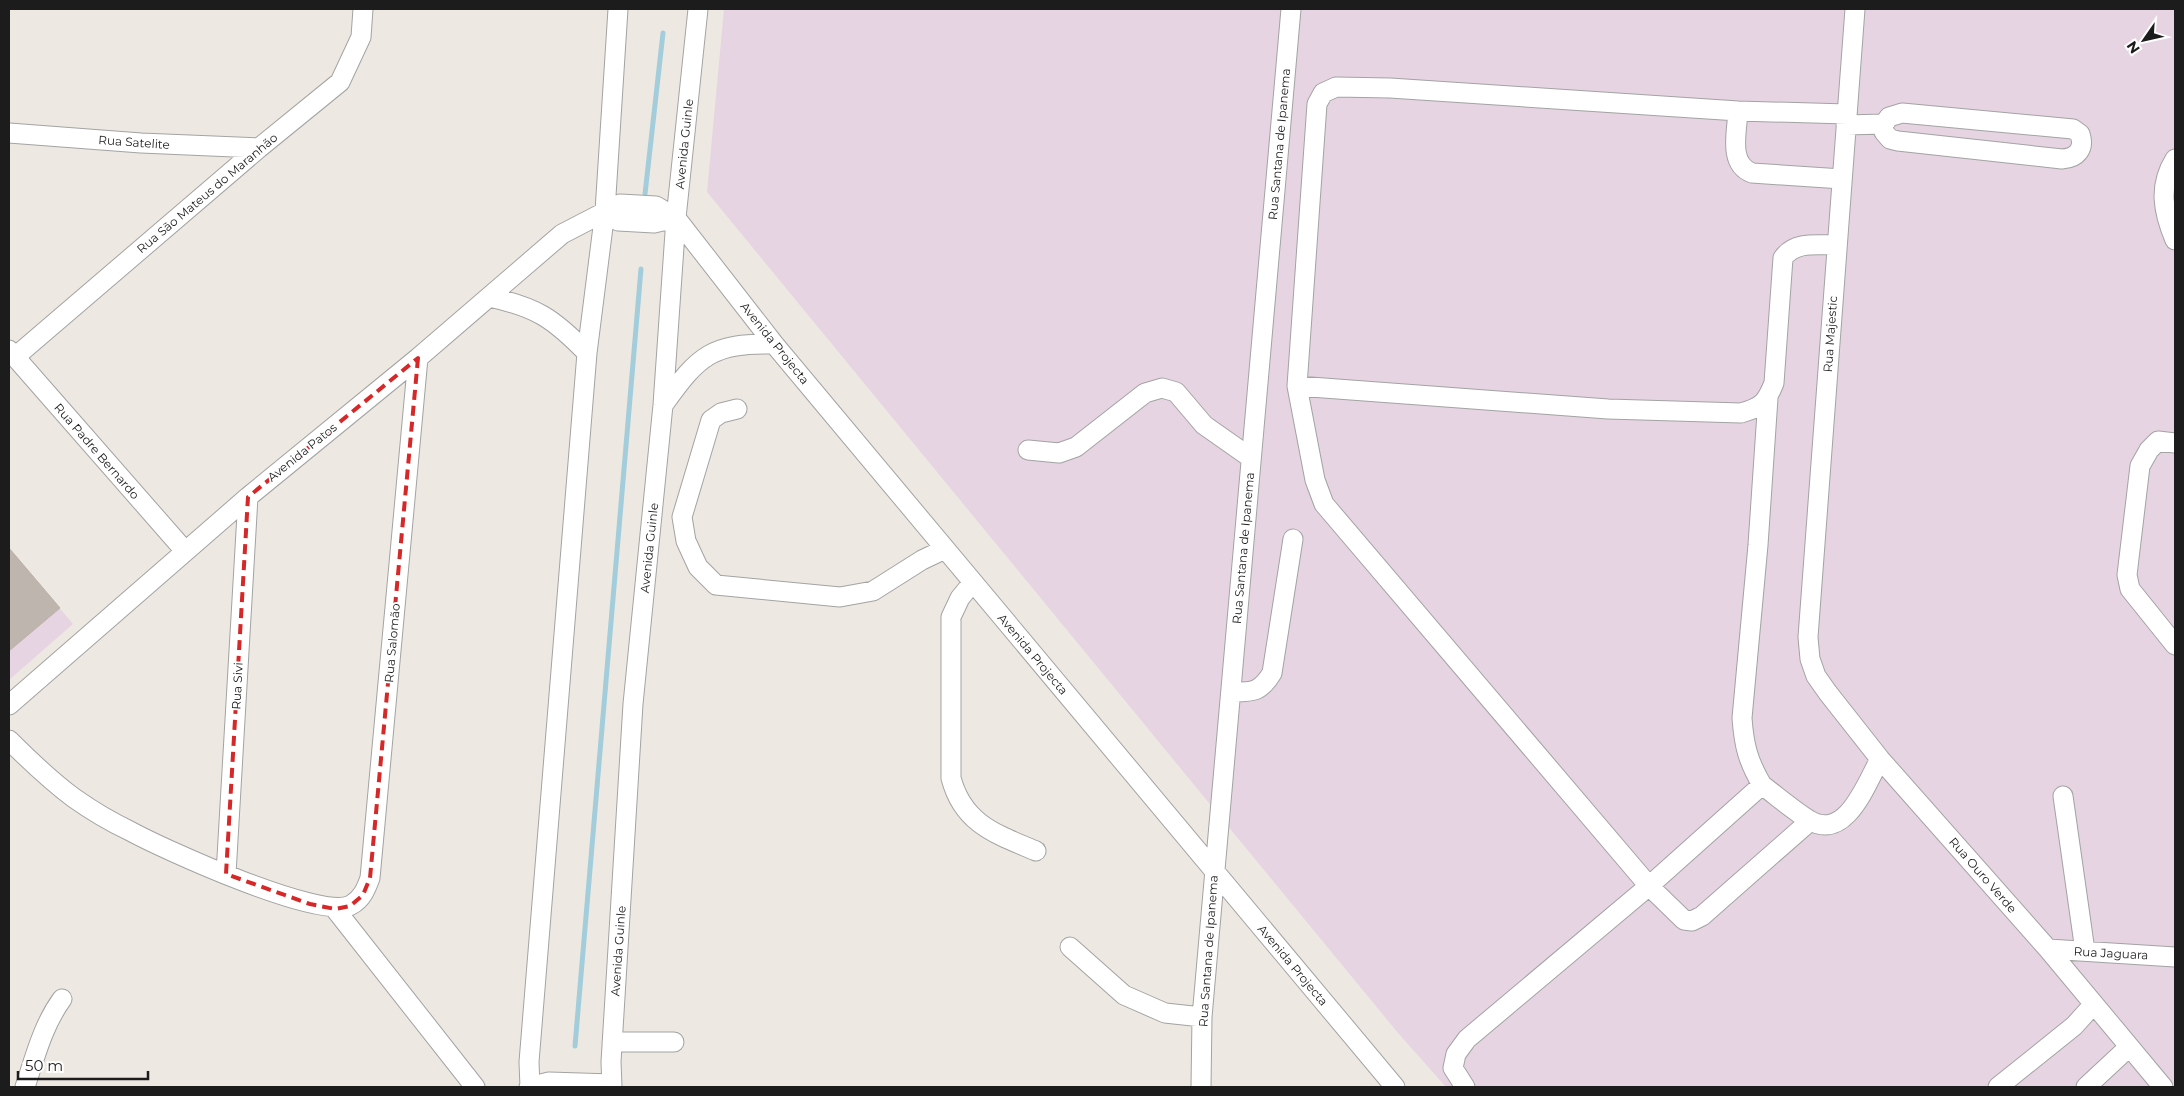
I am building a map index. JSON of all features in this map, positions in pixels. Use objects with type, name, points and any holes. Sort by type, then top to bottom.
[{"type":"street","name":"Rua São Mateus do Maranhão","points":[[12,353],[340,82],[361,36],[363,9]]},
{"type":"street","points":[[612,1086],[549,1082],[529,1087],[529,1062],[587,353],[605,211],[618,9]]},
{"type":"street","name":"Avenida Guinle","points":[[612,1086],[612,1042],[633,704],[663,405],[676,218],[698,9]]},
{"type":"street","name":"Rua Santana de Ipanema","points":[[1201,1087],[1202,1017],[1214,872],[1292,9]]},
{"type":"street","name":"Rua Majestic","points":[[1810,659],[1808,637],[1855,9]]},
{"type":"street","points":[[1810,821],[1702,916],[1692,921],[1684,920],[1649,886],[1324,504],[1315,480],[1297,386],[1317,104],[1323,93],[1336,86],[1738,111],[1884,124]]},
{"type":"street","points":[[1738,111],[1736,155],[1739,166],[1744,170],[1752,173],[1842,179]]},
{"type":"street","points":[[1902,113],[2073,129],[2080,134],[2082,140],[2079,154],[2072,158],[2062,158],[1898,141],[1890,139],[1884,132],[1884,124],[1889,116],[1902,113]]},
{"type":"street","name":"Rua Satelite","points":[[10,137],[259,148]]},
{"type":"street","points":[[2175,159],[2166,174],[2164,216],[2175,240]]},
{"type":"street","points":[[605,211],[618,221],[654,223],[676,218]]},
{"type":"street","name":"Avenida Patos","points":[[9,705],[184,551],[418,358],[562,234],[605,211]]},
{"type":"street","name":"Avenida Projecta","points":[[676,218],[774,344],[1395,1087]]},
{"type":"street","points":[[1836,245],[1798,246],[1788,250],[1783,258],[1774,383],[1768,398],[1758,545],[1742,718],[1744,742],[1749,763],[1762,786],[1810,821],[1824,826],[1834,825],[1842,820],[1853,807],[1880,759]]},
{"type":"street","points":[[488,297],[517,303],[543,314],[566,332],[587,353]]},
{"type":"street","points":[[663,405],[686,373],[700,360],[722,348],[744,344],[774,344]]},
{"type":"street","name":"Rua Padre Bernardo","points":[[12,353],[184,551]]},
{"type":"street","name":"Rua Salomão","points":[[335,908],[350,906],[364,894],[370,878],[418,358]]},
{"type":"street","points":[[1297,386],[1608,409],[1741,413],[1758,408],[1768,398]]},
{"type":"street","points":[[1028,450],[1059,453],[1076,447],[1145,393],[1162,388],[1176,392],[1204,425],[1252,458]]},
{"type":"street","points":[[737,409],[721,413],[711,420],[682,517],[686,542],[698,567],[716,585],[840,597],[873,591],[922,560],[945,549]]},
{"type":"street","points":[[2175,443],[2158,441],[2148,450],[2140,466],[2127,575],[2130,589],[2134,595],[2175,645]]},
{"type":"street","name":"Rua Sivi","points":[[226,874],[248,497]]},
{"type":"street","points":[[1231,692],[1253,692],[1264,685],[1272,673],[1293,539]]},
{"type":"street","points":[[973,582],[960,598],[951,617],[951,778],[954,793],[966,811],[986,830],[1036,851]]},
{"type":"street","name":"Rua Ouro Verde","points":[[1810,659],[1816,676],[1880,759],[2048,949],[2163,1087]]},
{"type":"street","points":[[9,740],[75,798],[129,831],[226,874],[310,904],[335,908],[475,1087]]},
{"type":"street","points":[[1465,1087],[1453,1068],[1456,1054],[1467,1039],[1649,886],[1762,786]]},
{"type":"street","points":[[2063,796],[2085,952]]},
{"type":"street","points":[[1070,947],[1124,995],[1165,1013],[1202,1017]]},
{"type":"street","name":"Rua Jaguara","points":[[2048,949],[2175,957]]},
{"type":"street","points":[[25,1087],[41,1037],[53,1011],[62,999]]},
{"type":"street","points":[[1998,1087],[2074,1026],[2094,1004]]},
{"type":"street","points":[[612,1042],[674,1042]]},
{"type":"street","points":[[2086,1087],[2129,1047]]},
{"type":"highlighted area","points":[[418,358],[370,878],[363,895],[350,906],[335,909],[310,904],[226,874],[248,497]]},
{"type":"shaded area","points":[[724,9],[2175,9],[2175,1087],[1446,1087],[1398,1033],[707,192]]},
{"type":"shaded area","points":[[9,548],[73,624],[9,680]]},
{"type":"building","points":[[9,548],[60,608],[9,651]]},
{"type":"waterway","points":[[645,194],[663,33]]},
{"type":"waterway","points":[[575,1046],[641,269]]}]
